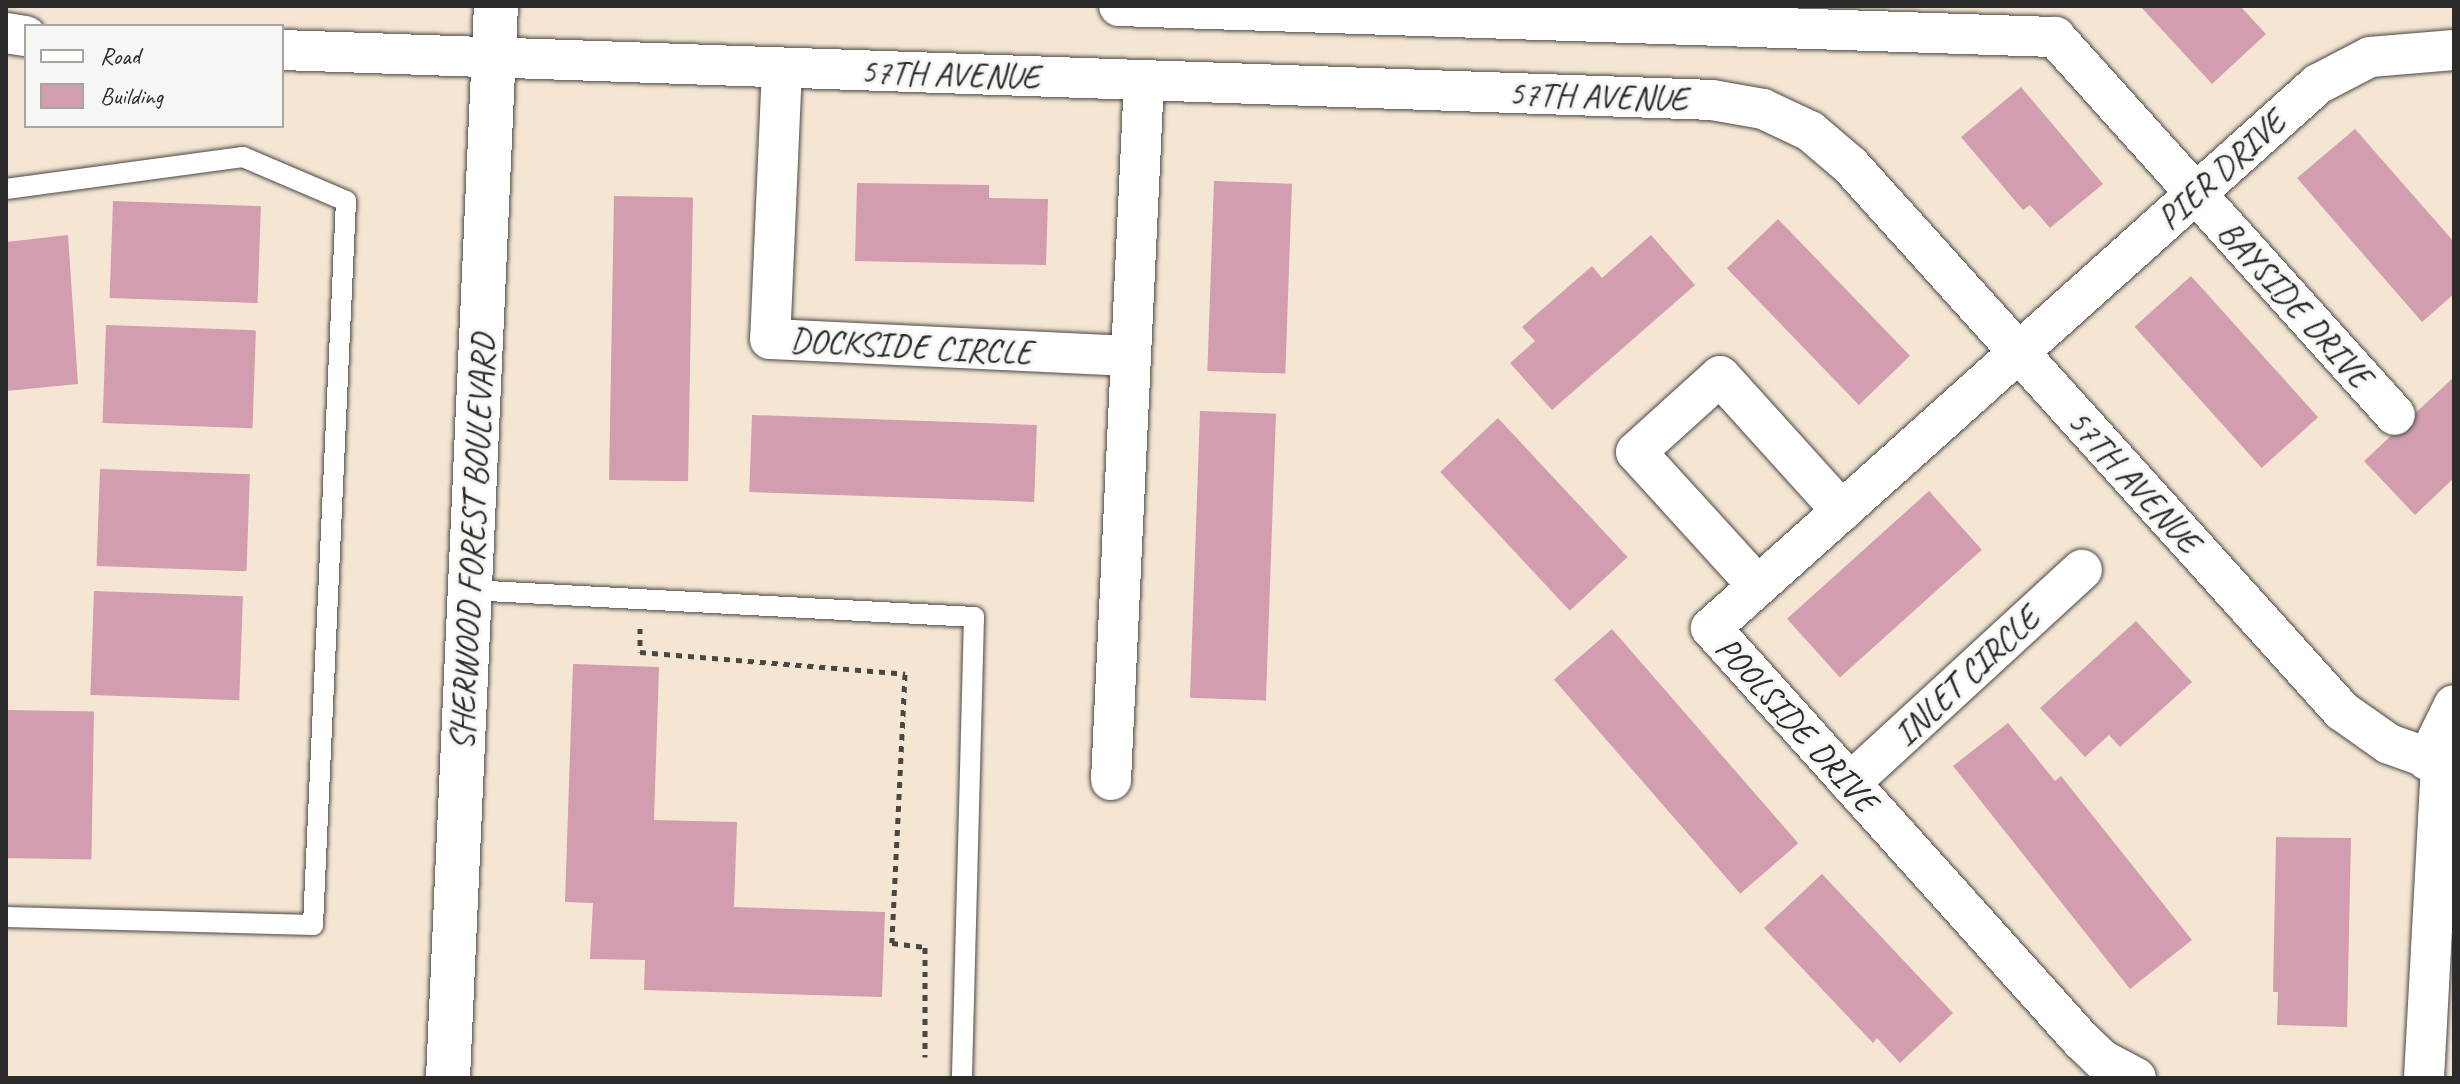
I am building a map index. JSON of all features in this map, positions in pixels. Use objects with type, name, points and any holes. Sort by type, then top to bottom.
[{"type":"street","name":"SHERWOOD FOREST BOULEVARD","points":[[448,1078],[496,6]]},
{"type":"street","name":"BAYSIDE DRIVE","points":[[1119,6],[2055,37],[2395,415]]},
{"type":"street","name":"57TH AVENUE","points":[[284,50],[1712,100],[1763,109],[1831,147],[2342,711],[2389,744],[2441,764]]},
{"type":"street","name":"PIER DRIVE","points":[[2018,352],[2318,84],[2343,68],[2399,51],[2454,50]]},
{"type":"street","name":"DOCKSIDE CIRCLE","points":[[782,68],[770,339],[1131,356]]},
{"type":"street","points":[[1111,780],[1144,80]]},
{"type":"street","name":"POOLSIDE DRIVE","points":[[2018,352],[1711,628],[2082,1041],[2102,1060],[2136,1078]]},
{"type":"street","points":[[1758,586],[1636,452],[1720,376],[1842,511]]},
{"type":"street","name":"INLET CIRCLE","points":[[1850,783],[2082,570]]},
{"type":"street","points":[[2424,1078],[2441,764],[2454,705]]},
{"type":"lane","points":[[6,189],[243,157],[346,201],[313,925],[6,917]]},
{"type":"lane","points":[[469,590],[974,617],[962,1078]]},
{"type":"path","points":[[624,625],[640,626],[640,652],[905,674],[892,943],[925,947],[925,1057]]},
{"type":"building","points":[[2140,6],[2240,6],[2266,34],[2212,84]]},
{"type":"building","points":[[2021,87],[2103,184],[2050,228],[2030,205],[2023,210],[1961,137]]},
{"type":"building","points":[[2355,129],[2454,242],[2454,294],[2422,322],[2297,178]]},
{"type":"building","points":[[1214,181],[1292,184],[1285,374],[1207,371]]},
{"type":"building","points":[[857,183],[989,185],[989,198],[1048,199],[1046,265],[855,261]]},
{"type":"building","points":[[614,196],[693,197],[688,481],[609,480]]},
{"type":"building","points":[[113,201],[261,206],[258,303],[110,298]]},
{"type":"building","points":[[1778,219],[1910,356],[1859,405],[1727,268]]},
{"type":"building","points":[[68,235],[78,384],[6,391],[6,242]]},
{"type":"building","points":[[1651,235],[1695,285],[1552,410],[1510,363],[1535,341],[1522,327],[1592,266],[1602,278]]},
{"type":"building","points":[[2191,276],[2318,417],[2262,468],[2135,327]]},
{"type":"building","points":[[106,325],[256,330],[252,428],[103,423]]},
{"type":"building","points":[[2454,377],[2454,478],[2415,515],[2364,461]]},
{"type":"building","points":[[1200,411],[1276,414],[1266,700],[1190,698]]},
{"type":"building","points":[[752,415],[1037,425],[1034,502],[749,492]]},
{"type":"building","points":[[1498,418],[1628,557],[1570,611],[1440,472]]},
{"type":"building","points":[[100,469],[250,474],[247,571],[97,566]]},
{"type":"building","points":[[1929,491],[1982,550],[1840,678],[1787,619]]},
{"type":"building","points":[[94,591],[243,596],[239,700],[90,695]]},
{"type":"building","points":[[2136,621],[2192,682],[2120,747],[2109,735],[2085,757],[2040,708]]},
{"type":"building","points":[[1612,629],[1798,843],[1740,894],[1554,680]]},
{"type":"building","points":[[573,664],[659,667],[654,820],[737,822],[734,907],[885,912],[882,997],[644,990],[645,960],[590,959],[593,903],[565,902]]},
{"type":"building","points":[[6,710],[94,712],[91,860],[6,858]]},
{"type":"building","points":[[2008,723],[2055,781],[2061,776],[2192,940],[2130,989],[1953,766]]},
{"type":"building","points":[[2276,837],[2351,838],[2347,1027],[2277,1025],[2278,992],[2273,992]]},
{"type":"building","points":[[1822,874],[1953,1013],[1900,1063],[1877,1038],[1873,1043],[1764,928]]}]
